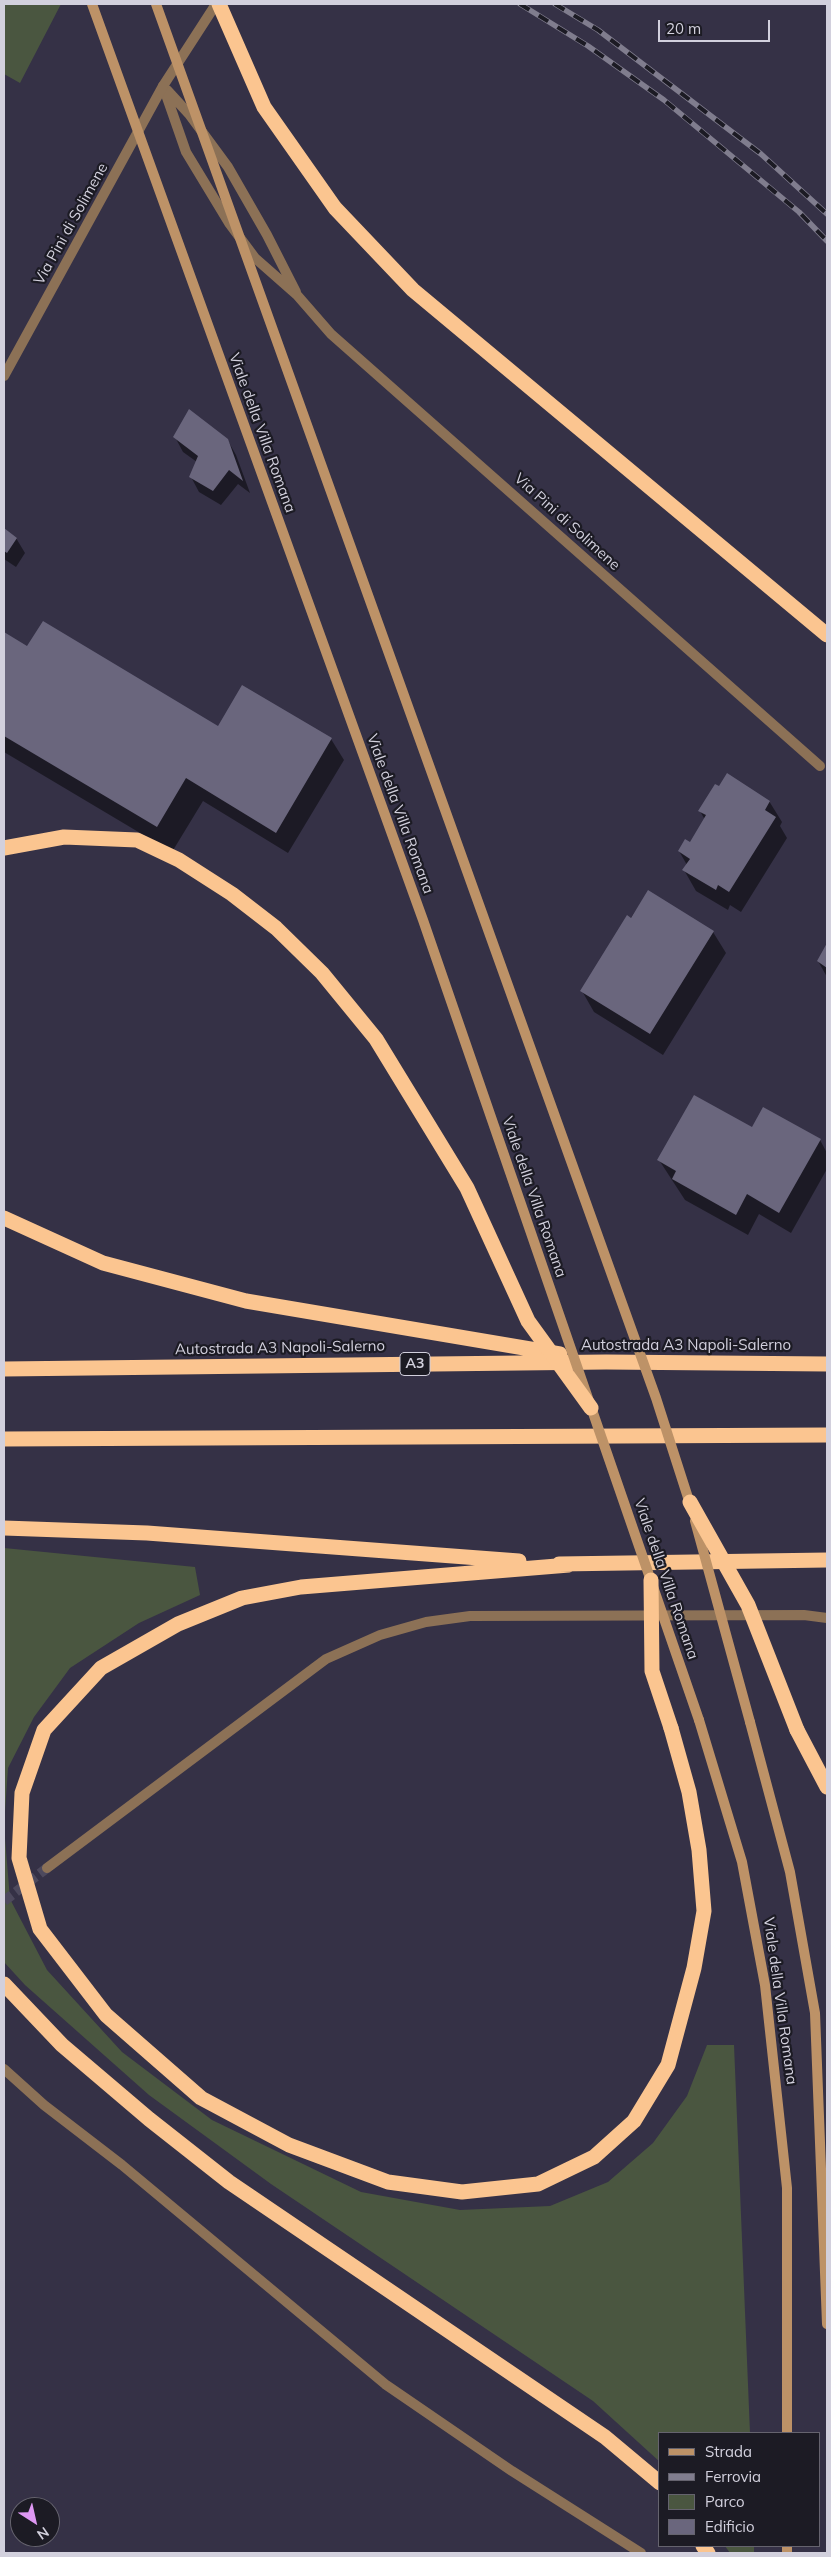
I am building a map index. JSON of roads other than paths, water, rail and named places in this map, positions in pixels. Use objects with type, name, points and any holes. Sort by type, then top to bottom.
[{"type":"highway","points":[[217,4],[264,107],[335,208],[413,290],[827,635]]},
{"type":"highway","points":[[4,848],[64,838],[137,840],[179,860],[232,894],[276,928],[322,973],[376,1039],[467,1188],[528,1321],[591,1408]]},
{"type":"highway","points":[[4,1218],[103,1263],[246,1301],[606,1362]]},
{"type":"highway","name":"Autostrada A3 Napoli-Salerno","points":[[4,1369],[606,1362],[827,1364]]},
{"type":"highway","points":[[4,1440],[827,1435]]},
{"type":"highway","points":[[690,1502],[748,1605],[797,1730],[827,1787]]},
{"type":"highway","points":[[4,1528],[157,1534],[569,1565]]},
{"type":"highway","points":[[651,1580],[652,1671],[672,1728],[689,1792],[699,1850],[704,1910],[694,1968],[668,2065],[634,2121],[594,2157],[538,2184],[462,2192],[388,2182],[289,2145],[200,2098],[193,2092],[106,2015],[40,1928],[19,1858],[22,1793],[44,1730],[101,1668],[178,1624],[242,1598],[311,1586],[569,1565],[827,1560]]},
{"type":"highway","points":[[4,1984],[62,2045],[149,2119],[229,2182],[605,2437],[658,2481]]},
{"type":"main road","name":"Viale della Villa Romana","points":[[92,4],[419,911],[699,1720],[742,1862],[765,1984],[787,2188],[787,2432]]},
{"type":"main road","name":"Viale della Villa Romana","points":[[156,4],[656,1398],[690,1502],[790,1872],[815,2013],[827,2324]]},
{"type":"street","name":"Via Pini di Solimene","points":[[4,376],[163,86],[217,4]]},
{"type":"street","name":"Via Pini di Solimene","points":[[163,86],[186,152],[228,223],[255,258],[297,295],[331,334],[820,766]]},
{"type":"street","name":"Via Pini di Solimene","points":[[163,86],[189,114],[228,167],[263,227],[297,295]]},
{"type":"street","points":[[47,1868],[326,1659],[380,1635],[426,1622],[470,1616],[804,1615],[827,1618]]},
{"type":"street","points":[[4,2069],[44,2105],[122,2165],[385,2384],[512,2471],[641,2553]]},
{"type":"tunnel","points":[[4,1901],[47,1868]]},
{"type":"railway","points":[[520,4],[588,46],[664,100],[799,212],[827,241]]},
{"type":"railway","points":[[555,4],[598,30],[761,154],[827,214]]}]
